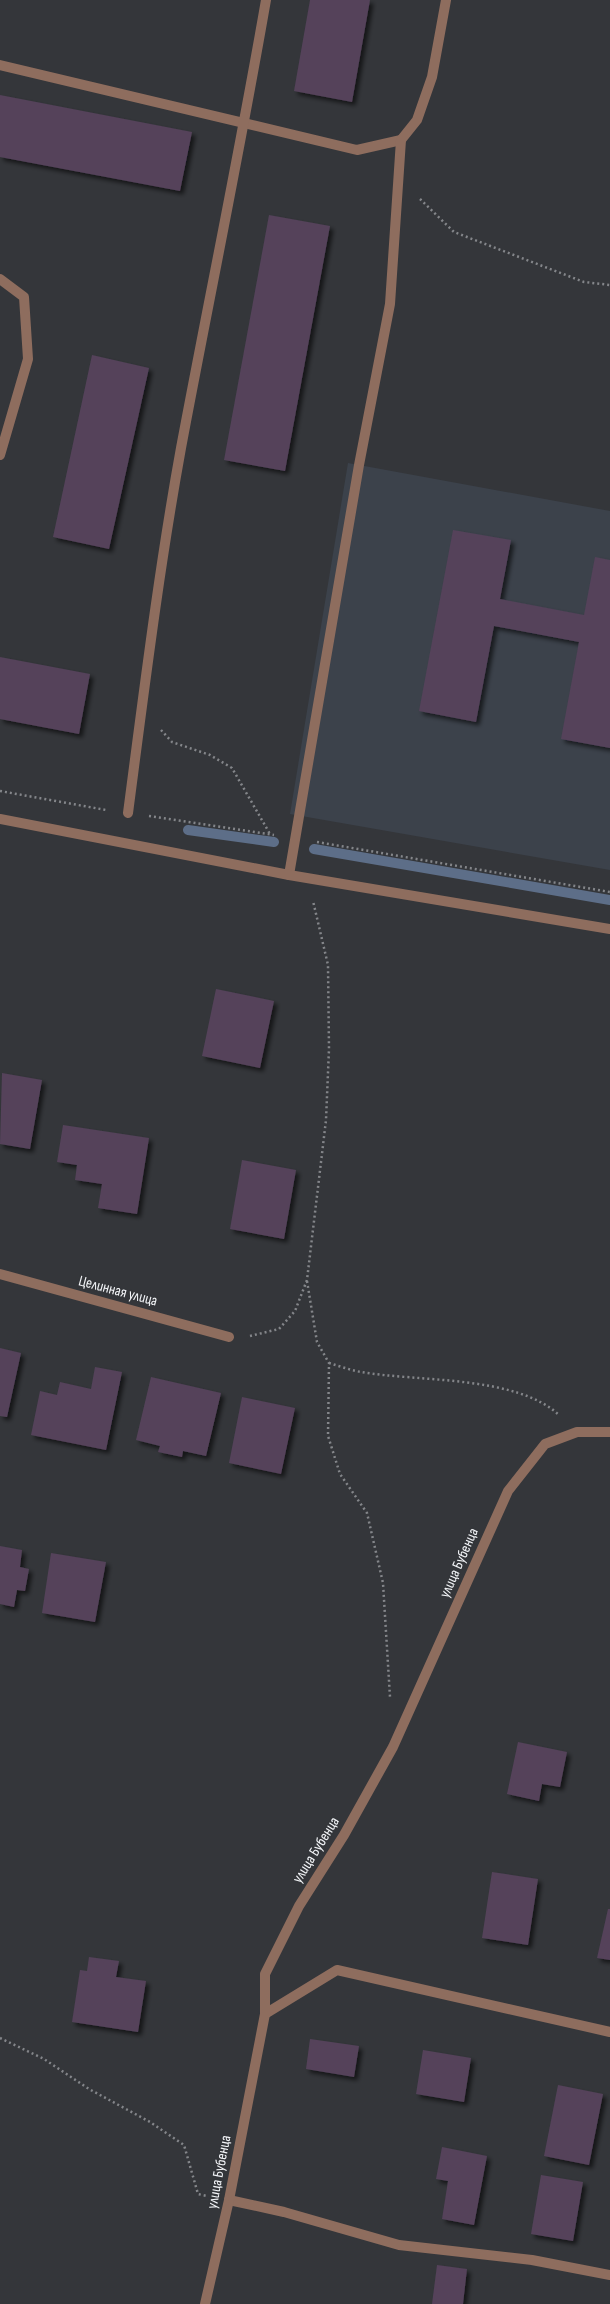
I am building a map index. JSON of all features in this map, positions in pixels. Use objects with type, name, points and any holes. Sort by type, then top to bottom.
[{"type":"street","points":[[128,813],[181,450],[245,122],[266,0]]},
{"type":"street","points":[[289,875],[359,465],[390,304],[401,140],[417,120],[432,77],[446,0]]},
{"type":"street","points":[[0,65],[245,122],[357,150],[401,140]]},
{"type":"street","points":[[0,279],[24,297],[28,359],[0,456]]},
{"type":"street","points":[[0,819],[289,875],[610,929]]},
{"type":"street","name":"Целинная улица","points":[[0,1274],[229,1336]]},
{"type":"street","points":[[577,1432],[610,1432]]},
{"type":"street","name":"улица Бубенца","points":[[205,2304],[229,2200],[265,2014],[266,1974],[299,1906],[344,1835],[393,1747],[508,1491],[545,1444],[577,1432]]},
{"type":"street","points":[[265,2014],[337,1970],[610,2032]]},
{"type":"street","points":[[229,2200],[284,2212],[399,2245],[532,2260],[610,2275]]},
{"type":"path","points":[[419,198],[454,232],[584,282],[610,285]]},
{"type":"path","points":[[142,709],[172,742],[210,755],[232,768],[270,834]]},
{"type":"path","points":[[229,1336],[257,1336],[280,1329],[295,1311],[307,1280],[326,1120],[329,1049],[328,965],[308,877]]},
{"type":"path","points":[[307,1280],[318,1342],[329,1363],[328,1436],[340,1474],[367,1513],[383,1583],[390,1700]]},
{"type":"path","points":[[329,1363],[361,1372],[443,1380],[515,1391],[551,1407],[577,1432]]},
{"type":"path","points":[[0,2038],[44,2059],[89,2089],[150,2122],[184,2145],[198,2194],[229,2200]]},
{"type":"shaded area","points":[[348,463],[610,511],[610,870],[290,814]]},
{"type":"building","points":[[310,0],[370,0],[352,102],[294,91]]},
{"type":"building","points":[[0,95],[192,132],[180,191],[0,157]]},
{"type":"building","points":[[269,215],[330,226],[285,471],[224,460]]},
{"type":"building","points":[[92,355],[149,368],[109,549],[53,537]]},
{"type":"building","points":[[453,530],[511,540],[500,599],[584,615],[595,557],[610,560],[610,748],[561,739],[579,642],[494,626],[476,722],[419,711]]},
{"type":"building","points":[[0,657],[90,674],[79,734],[0,719]]},
{"type":"building","points":[[216,989],[274,1001],[260,1068],[202,1056]]},
{"type":"building","points":[[2,1073],[42,1080],[30,1149],[0,1144]]},
{"type":"building","points":[[63,1125],[149,1138],[137,1214],[98,1208],[102,1184],[75,1180],[77,1165],[57,1162]]},
{"type":"building","points":[[242,1160],[296,1170],[284,1239],[230,1229]]},
{"type":"building","points":[[0,1348],[21,1353],[7,1417],[0,1416]]},
{"type":"building","points":[[95,1367],[122,1372],[106,1450],[31,1435],[40,1391],[57,1395],[60,1382],[91,1389]]},
{"type":"building","points":[[151,1377],[221,1393],[206,1456],[183,1451],[182,1457],[158,1452],[160,1446],[136,1440]]},
{"type":"building","points":[[242,1397],[295,1408],[281,1474],[229,1463]]},
{"type":"building","points":[[0,1546],[22,1550],[20,1567],[29,1569],[25,1591],[17,1590],[14,1607],[0,1604]]},
{"type":"building","points":[[51,1553],[106,1562],[95,1622],[42,1613]]},
{"type":"building","points":[[518,1742],[567,1752],[560,1787],[542,1784],[539,1801],[507,1794]]},
{"type":"building","points":[[492,1872],[538,1879],[528,1945],[482,1938]]},
{"type":"building","points":[[608,1909],[610,1909],[610,1960],[597,1958]]},
{"type":"building","points":[[89,1957],[119,1961],[116,1977],[146,1981],[138,2032],[72,2022],[80,1970],[87,1971]]},
{"type":"building","points":[[310,2039],[359,2046],[354,2077],[306,2069]]},
{"type":"building","points":[[423,2050],[471,2058],[464,2102],[416,2094]]},
{"type":"building","points":[[558,2085],[603,2094],[589,2165],[544,2156]]},
{"type":"building","points":[[442,2147],[487,2156],[474,2225],[442,2219],[448,2181],[436,2179]]},
{"type":"building","points":[[541,2175],[583,2182],[573,2241],[531,2234]]},
{"type":"building","points":[[437,2265],[467,2269],[463,2304],[432,2304]]},
{"type":"waterway","points":[[188,830],[274,842]]},
{"type":"waterway","points":[[314,849],[610,900]]}]
